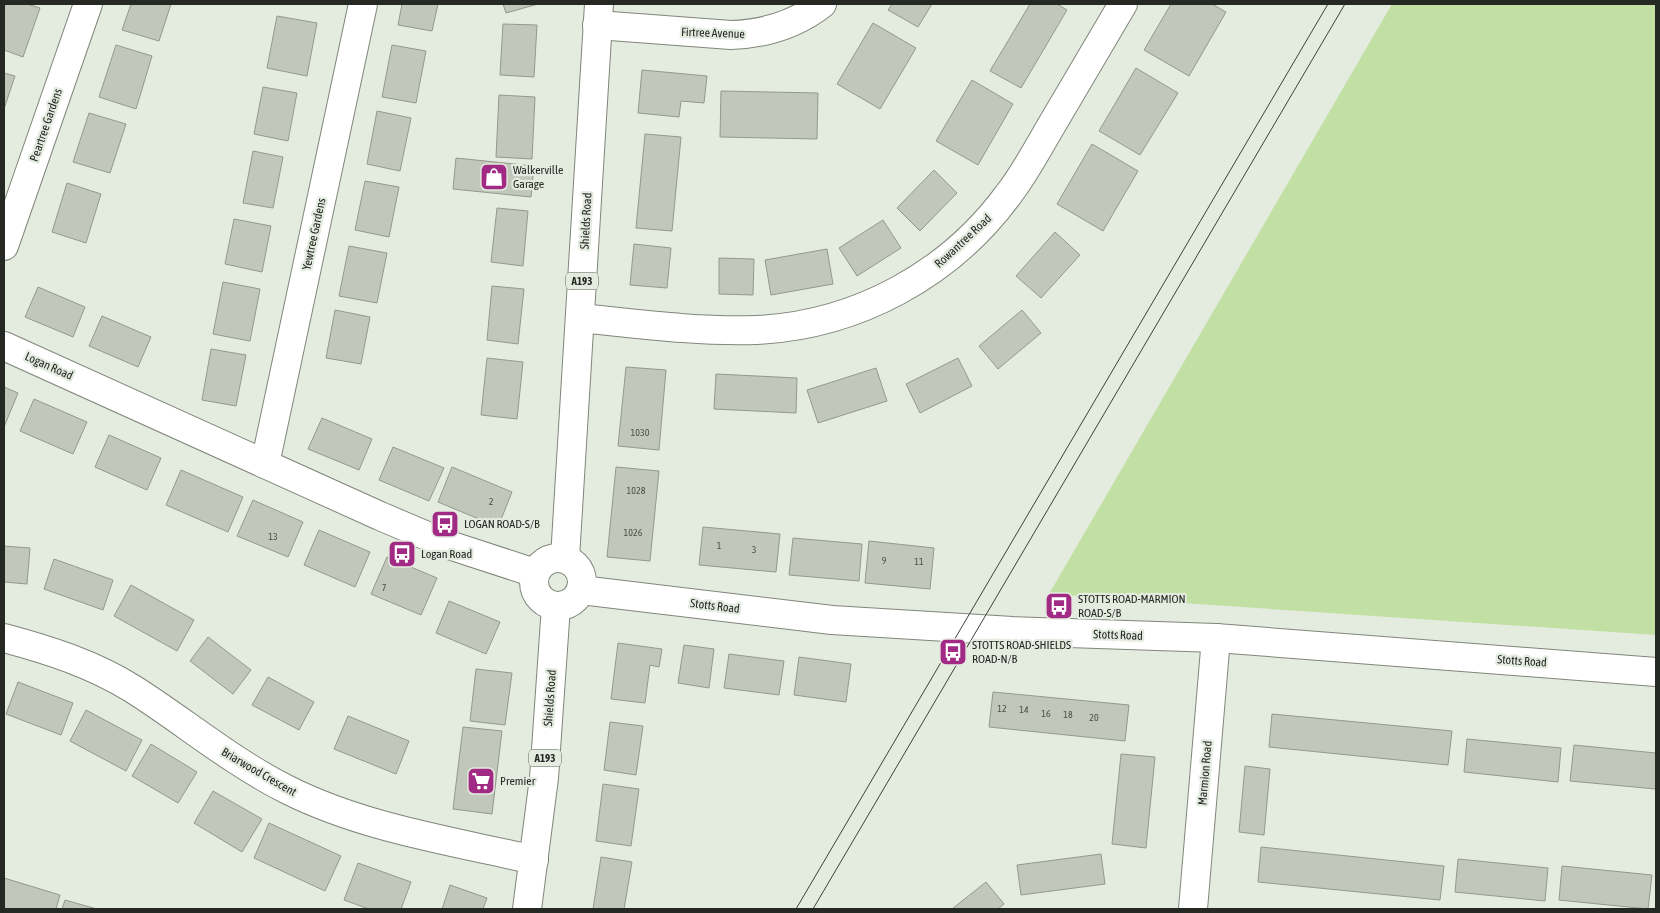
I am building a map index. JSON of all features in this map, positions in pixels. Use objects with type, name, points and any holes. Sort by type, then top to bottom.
[{"type":"street","name":"Peartree Gardens","points":[[4,246],[88,4]]},
{"type":"street","name":"Yewtree Gardens","points":[[265,464],[363,4]]},
{"type":"street","name":"Firtree Avenue","points":[[598,15],[731,35],[752,34],[792,22],[822,4]]},
{"type":"street","name":"Rowantree Road","points":[[580,318],[724,330],[759,330],[802,325],[850,313],[900,291],[943,262],[980,228],[1008,195],[1123,4]]},
{"type":"street","name":"Shields Road","points":[[565,558],[598,15]]},
{"type":"street","name":"Logan Road","points":[[4,346],[446,544],[536,573]]},
{"type":"street","points":[[565,558],[575,564],[581,573],[581,590],[570,603],[556,606],[544,602],[534,588],[536,573],[538,567],[547,560],[565,558]]},
{"type":"street","name":"Stotts Road","points":[[581,590],[832,620],[1012,631],[1216,638],[1656,672]]},
{"type":"street","name":"Shields Road","points":[[527,909],[544,778],[556,606]]},
{"type":"street","name":"Briarwood Crescent","points":[[4,638],[47,649],[93,667],[139,693],[253,771],[324,806],[360,819],[534,860]]},
{"type":"street","name":"Marmion Road","points":[[1193,909],[1216,638]]},
{"type":"green space","points":[[1392,4],[1656,4],[1656,635],[1049,594]]},
{"type":"building","points":[[4,4],[27,4],[40,8],[23,57],[4,50]]},
{"type":"building","points":[[131,4],[171,4],[159,41],[122,30]]},
{"type":"building","points":[[402,4],[438,4],[432,31],[398,25]]},
{"type":"building","points":[[503,4],[538,4],[506,13]]},
{"type":"building","points":[[892,4],[932,4],[918,27],[888,10]]},
{"type":"building","points":[[1030,4],[1057,4],[1067,10],[1021,88],[990,71]]},
{"type":"building","points":[[1171,4],[1212,4],[1226,12],[1189,76],[1144,50]]},
{"type":"building","points":[[277,16],[317,23],[307,76],[267,68]]},
{"type":"building","points":[[873,23],[916,48],[880,109],[837,84]]},
{"type":"building","points":[[503,24],[537,25],[534,77],[500,75]]},
{"type":"building","points":[[116,45],[152,56],[136,109],[99,97]]},
{"type":"building","points":[[392,45],[426,51],[416,103],[382,97]]},
{"type":"building","points":[[1136,68],[1178,93],[1140,155],[1099,131]]},
{"type":"building","points":[[642,70],[707,76],[704,103],[681,101],[679,117],[638,113]]},
{"type":"building","points":[[4,73],[15,76],[4,109]]},
{"type":"building","points":[[972,80],[1013,104],[978,165],[936,141]]},
{"type":"building","points":[[263,87],[297,93],[288,141],[254,134]]},
{"type":"building","points":[[721,91],[818,93],[817,139],[720,137]]},
{"type":"building","points":[[499,95],[535,97],[532,159],[496,157]]},
{"type":"building","points":[[377,111],[411,118],[400,171],[367,164]]},
{"type":"building","points":[[89,113],[126,124],[110,173],[73,162]]},
{"type":"building","points":[[645,134],[681,137],[672,231],[636,228]]},
{"type":"building","points":[[1092,144],[1138,171],[1103,231],[1057,204]]},
{"type":"building","points":[[253,151],[283,157],[273,208],[243,203]]},
{"type":"building","name":"Walkerville Garage","points":[[456,158],[534,166],[531,197],[453,189]]},
{"type":"building","points":[[934,170],[957,193],[920,231],[897,208]]},
{"type":"building","points":[[365,181],[399,187],[389,237],[355,230]]},
{"type":"building","points":[[67,183],[101,194],[86,243],[52,232]]},
{"type":"building","points":[[497,208],[528,211],[523,266],[491,262]]},
{"type":"building","points":[[234,219],[271,226],[262,272],[225,264]]},
{"type":"building","points":[[883,220],[901,248],[857,276],[839,248]]},
{"type":"building","points":[[1055,232],[1080,255],[1041,298],[1016,276]]},
{"type":"building","points":[[634,244],[671,248],[667,288],[630,285]]},
{"type":"building","points":[[349,246],[387,253],[377,303],[339,296]]},
{"type":"building","points":[[827,249],[833,284],[771,295],[765,260]]},
{"type":"building","points":[[719,258],[754,259],[753,295],[719,294]]},
{"type":"building","points":[[223,282],[260,289],[250,341],[213,334]]},
{"type":"building","points":[[492,286],[524,289],[518,344],[487,340]]},
{"type":"building","points":[[38,287],[85,307],[73,337],[25,317]]},
{"type":"building","points":[[335,310],[370,317],[361,364],[326,358]]},
{"type":"building","points":[[1022,310],[1041,333],[998,369],[979,346]]},
{"type":"building","points":[[102,316],[151,337],[138,367],[89,346]]},
{"type":"building","points":[[211,349],[246,355],[236,406],[202,400]]},
{"type":"building","points":[[487,358],[523,362],[517,419],[481,415]]},
{"type":"building","points":[[958,358],[972,386],[920,413],[906,384]]},
{"type":"building","points":[[626,367],[666,370],[659,450],[618,446]]},
{"type":"building","points":[[876,368],[887,401],[818,423],[807,390]]},
{"type":"building","points":[[716,374],[797,378],[796,413],[714,409]]},
{"type":"building","points":[[4,387],[18,393],[4,427]]},
{"type":"building","points":[[34,399],[87,422],[73,454],[20,431]]},
{"type":"building","points":[[322,418],[372,439],[359,470],[308,449]]},
{"type":"building","points":[[109,435],[161,458],[147,490],[95,467]]},
{"type":"building","points":[[393,447],[444,468],[429,501],[379,480]]},
{"type":"building","points":[[452,467],[512,492],[498,527],[438,502]]},
{"type":"building","points":[[616,467],[659,471],[650,561],[607,557]]},
{"type":"building","points":[[181,470],[243,497],[228,532],[166,505]]},
{"type":"building","points":[[253,500],[303,522],[288,557],[237,536]]},
{"type":"building","points":[[703,527],[780,534],[776,572],[699,565]]},
{"type":"building","points":[[319,530],[370,552],[355,587],[304,565]]},
{"type":"building","points":[[793,538],[862,544],[859,581],[789,575]]},
{"type":"building","points":[[869,541],[934,548],[930,589],[865,583]]},
{"type":"building","points":[[4,546],[30,548],[27,584],[4,582]]},
{"type":"building","points":[[387,557],[437,578],[421,615],[371,594]]},
{"type":"building","points":[[54,559],[113,580],[103,610],[44,589]]},
{"type":"building","points":[[131,585],[194,620],[177,651],[114,616]]},
{"type":"building","points":[[449,601],[500,622],[486,654],[436,633]]},
{"type":"building","points":[[208,637],[251,670],[233,694],[190,661]]},
{"type":"building","points":[[618,643],[662,649],[659,667],[650,665],[645,703],[611,699]]},
{"type":"building","points":[[684,645],[714,649],[709,688],[678,683]]},
{"type":"building","points":[[729,654],[784,661],[779,695],[724,688]]},
{"type":"building","points":[[799,657],[851,664],[846,702],[794,695]]},
{"type":"building","points":[[476,669],[512,673],[505,725],[470,721]]},
{"type":"building","points":[[268,677],[314,702],[299,730],[252,705]]},
{"type":"building","points":[[18,682],[73,703],[61,735],[6,714]]},
{"type":"building","points":[[993,692],[1129,705],[1125,741],[989,727]]},
{"type":"building","points":[[86,710],[142,740],[126,771],[70,741]]},
{"type":"building","points":[[1272,714],[1452,731],[1448,765],[1269,747]]},
{"type":"building","points":[[348,716],[409,741],[396,774],[334,749]]},
{"type":"building","points":[[610,722],[643,726],[636,775],[604,770]]},
{"type":"building","points":[[463,727],[502,731],[492,814],[453,809]]},
{"type":"building","points":[[1467,739],[1561,748],[1558,782],[1464,772]]},
{"type":"building","points":[[151,744],[197,772],[178,803],[132,776]]},
{"type":"building","points":[[1574,745],[1656,753],[1656,789],[1570,781]]},
{"type":"building","points":[[1121,754],[1155,757],[1146,848],[1112,844]]},
{"type":"building","points":[[1245,766],[1270,769],[1264,835],[1239,832]]},
{"type":"building","points":[[603,784],[639,789],[631,846],[596,841]]},
{"type":"building","points":[[213,791],[262,819],[242,852],[194,823]]},
{"type":"building","points":[[269,823],[341,856],[325,891],[254,858]]},
{"type":"building","points":[[1261,847],[1444,866],[1440,900],[1258,882]]},
{"type":"building","points":[[1101,854],[1105,884],[1021,895],[1017,865]]},
{"type":"building","points":[[601,857],[632,862],[624,909],[593,909]]},
{"type":"building","points":[[1458,859],[1548,868],[1545,901],[1455,892]]},
{"type":"building","points":[[358,863],[411,882],[401,909],[369,909],[344,900]]},
{"type":"building","points":[[1562,866],[1652,875],[1648,909],[1559,900]]},
{"type":"building","points":[[4,878],[60,895],[56,909],[4,909]]},
{"type":"building","points":[[986,882],[1004,904],[998,909],[952,909]]},
{"type":"building","points":[[450,885],[487,898],[483,909],[442,909]]},
{"type":"building","points":[[65,900],[97,909],[62,909]]},
{"type":"tram line","points":[[796,909],[1328,4]]},
{"type":"tram line","points":[[813,909],[1345,4]]},
{"type":"place","name":"Walkerville Garage","points":[[494,177]]},
{"type":"place","name":"LOGAN ROAD-S/B","points":[[445,524]]},
{"type":"place","name":"Logan Road","points":[[402,554]]},
{"type":"place","name":"STOTTS ROAD-MARMION ROAD-S/B","points":[[1059,606]]},
{"type":"place","name":"STOTTS ROAD-SHIELDS ROAD-N/B","points":[[953,652]]},
{"type":"place","name":"Premier","points":[[481,781]]}]
